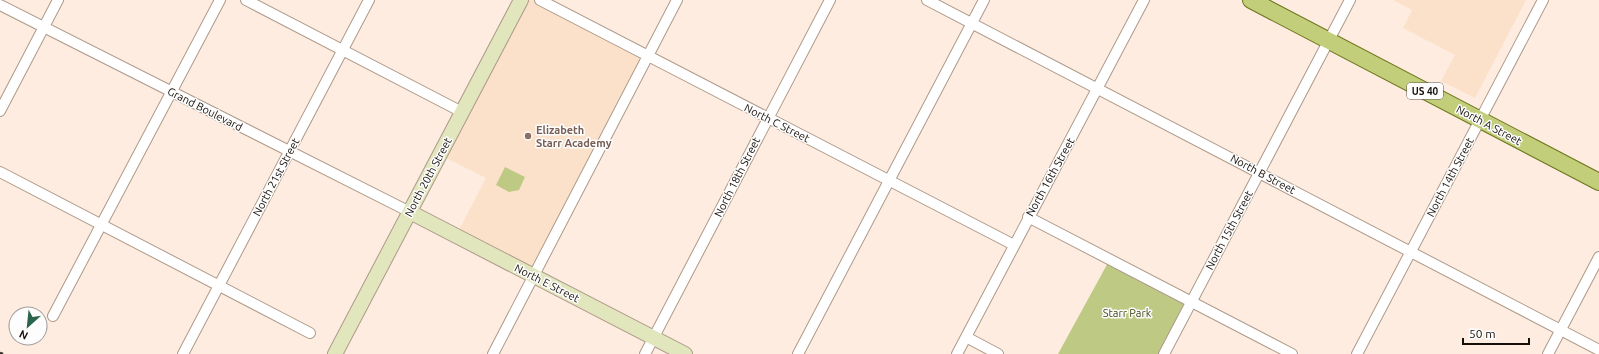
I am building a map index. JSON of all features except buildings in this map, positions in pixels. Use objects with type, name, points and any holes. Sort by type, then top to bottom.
[{"type":"main road","name":"North A Street","points":[[1251,0],[1599,182]]},
{"type":"street","points":[[0,111],[58,0]]},
{"type":"street","points":[[53,316],[103,225],[220,0]]},
{"type":"street","points":[[246,0],[462,112]]},
{"type":"street","name":"North 21st Street","points":[[183,354],[369,0]]},
{"type":"street","name":"North 20th Street","points":[[335,354],[521,0]]},
{"type":"street","name":"North C Street","points":[[540,0],[1014,245]]},
{"type":"street","points":[[493,354],[677,0]]},
{"type":"street","name":"North 18th Street","points":[[645,354],[830,0]]},
{"type":"street","name":"North B Street","points":[[927,0],[1260,172],[1599,350]]},
{"type":"street","points":[[798,354],[888,180],[984,0]]},
{"type":"street","name":"North 16th Street","points":[[957,354],[1028,217],[1099,89],[1144,0]]},
{"type":"street","name":"North 15th Street","points":[[1164,354],[1350,0]]},
{"type":"street","name":"North 14th Street","points":[[1357,354],[1543,0]]},
{"type":"street","name":"Grand Boulevard","points":[[0,5],[410,212]]},
{"type":"street","points":[[0,172],[310,333]]},
{"type":"street","name":"North E Street","points":[[410,212],[685,354]]},
{"type":"street","points":[[1028,217],[1292,354]]},
{"type":"street","points":[[1548,354],[1599,256]]},
{"type":"street","points":[[966,337],[998,354]]},
{"type":"shaded area","name":"Elizabeth Starr Academy","points":[[521,0],[540,0],[648,56],[533,276],[456,236],[486,178],[440,155]]},
{"type":"shaded area","points":[[1393,0],[1526,0],[1475,98],[1441,81],[1455,55],[1403,28],[1412,10]]},
{"type":"green space","points":[[505,167],[525,177],[519,190],[509,192],[496,185]]},
{"type":"green space","name":"Starr Park","points":[[1110,259],[1192,302],[1164,354],[1058,354]]},
{"type":"place","name":"Elizabeth Starr Academy","points":[[528,136]]}]
